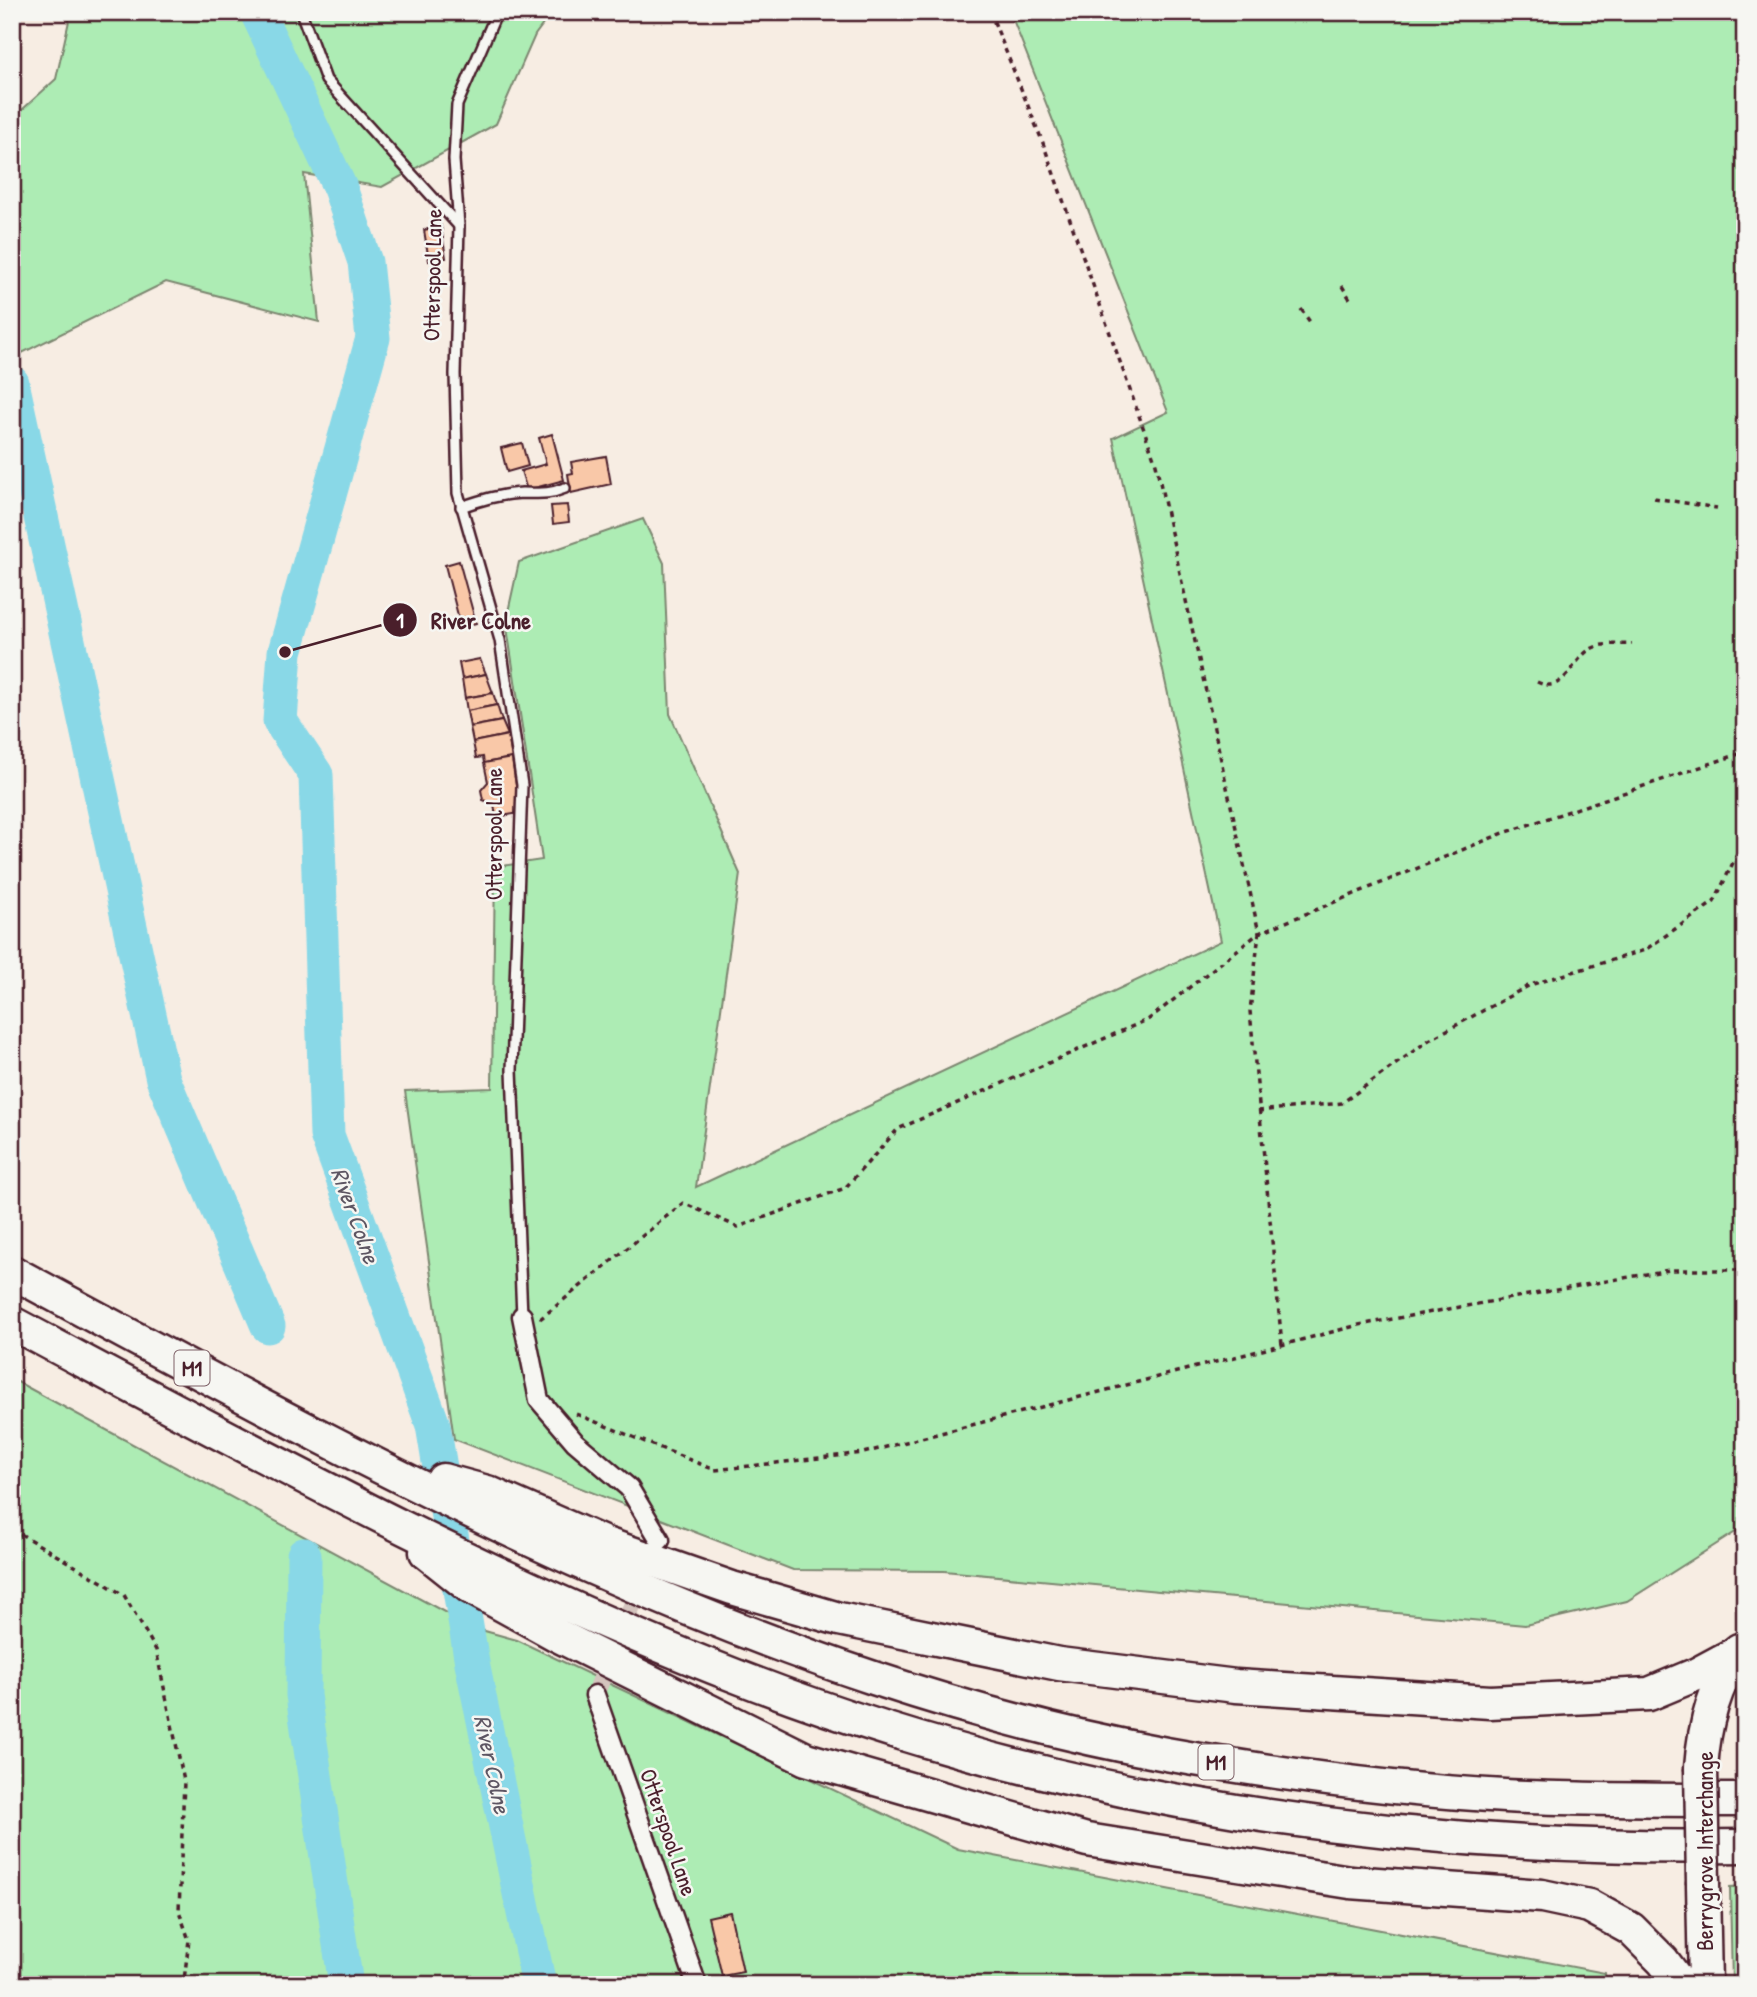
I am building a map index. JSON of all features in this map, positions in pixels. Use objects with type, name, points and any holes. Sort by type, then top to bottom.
[{"type":"highway","name":"M1","points":[[12,1272],[374,1462],[489,1506],[732,1588],[839,1619],[1059,1664],[1236,1686],[1490,1702],[1649,1694],[1697,1674],[1741,1648]]},
{"type":"highway","name":"M1","points":[[12,1323],[384,1517],[500,1574],[744,1679],[927,1741],[1047,1774],[1182,1802],[1329,1825],[1474,1840],[1635,1848],[1745,1846]]},
{"type":"highway","name":"M1","points":[[489,1506],[657,1595],[863,1674],[963,1704],[1162,1753],[1404,1789],[1603,1800],[1745,1800]]},
{"type":"highway","name":"M1","points":[[384,1517],[470,1587],[631,1674],[806,1759],[1087,1840],[1350,1882],[1542,1896],[1589,1906],[1631,1929],[1663,1961],[1681,1985]]},
{"type":"highway","name":"Berrygrove Interchange","points":[[1705,1985],[1701,1768],[1712,1705],[1721,1678],[1741,1648]]},
{"type":"street","name":"Otterspool Lane","points":[[524,1324],[540,1400],[575,1441],[629,1488],[660,1540]]},
{"type":"street","name":"Otterspool Lane","points":[[595,1695],[696,1985]]},
{"type":"lane","points":[[301,12],[326,80],[459,226]]},
{"type":"lane","name":"Otterspool Lane","points":[[497,12],[457,105],[454,160],[459,226],[455,374],[458,493],[500,640],[522,785],[512,1070],[524,1324]]},
{"type":"lane","points":[[461,507],[495,496],[523,493],[547,496],[565,488]]},
{"type":"path","points":[[990,12],[1043,143],[1156,464],[1259,933],[1250,1011],[1282,1345]]},
{"type":"path","points":[[1342,286],[1350,299]]},
{"type":"path","points":[[1301,309],[1312,325]]},
{"type":"path","points":[[1654,498],[1717,508]]},
{"type":"path","points":[[1537,682],[1550,685],[1559,682],[1588,651],[1599,645],[1632,644]]},
{"type":"path","points":[[524,1324],[683,1203],[738,1227],[845,1188],[898,1129],[1149,1019],[1259,933],[1501,834],[1745,752]]},
{"type":"path","points":[[1258,1111],[1342,1103],[1429,1040],[1530,985],[1645,950],[1714,902],[1745,838]]},
{"type":"path","points":[[540,1400],[715,1470],[863,1453],[1359,1325],[1669,1270],[1745,1270]]},
{"type":"path","points":[[12,1529],[124,1595],[156,1650],[184,1781],[179,1911],[189,1940],[184,1980],[177,1985]]},
{"type":"green space","points":[[71,12],[552,12],[535,35],[496,124],[382,187],[304,174],[319,322],[166,282],[12,358],[12,119],[56,79]]},
{"type":"green space","points":[[1010,12],[1745,12],[1745,1526],[1627,1601],[1525,1625],[944,1571],[793,1570],[454,1439],[405,1091],[492,1088],[495,867],[542,860],[506,621],[519,562],[643,519],[664,563],[670,714],[740,874],[696,1187],[1221,941],[1113,438],[1168,412]]},
{"type":"green space","points":[[12,1379],[474,1628],[517,1640],[958,1849],[1605,1973],[1605,1985],[12,1985]]},
{"type":"green space","points":[[1745,1886],[1745,1985],[1732,1985],[1730,1887]]},
{"type":"building","points":[[441,226],[446,258],[429,261],[424,230]]},
{"type":"building","points":[[552,434],[564,480],[527,490],[521,471],[546,464],[539,438]]},
{"type":"building","points":[[522,443],[528,466],[507,472],[501,448]]},
{"type":"building","points":[[606,456],[611,484],[571,493],[568,474],[573,473],[571,462]]},
{"type":"building","points":[[567,505],[569,522],[553,524],[551,506]]},
{"type":"building","points":[[459,561],[476,623],[461,627],[445,565]]},
{"type":"building","points":[[480,659],[486,674],[462,679],[459,663]]},
{"type":"building","points":[[486,674],[493,693],[465,698],[462,679]]},
{"type":"building","points":[[493,693],[497,705],[467,711],[465,698]]},
{"type":"building","points":[[497,705],[502,721],[470,727],[467,711]]},
{"type":"building","points":[[502,721],[508,735],[473,742],[470,727]]},
{"type":"building","points":[[508,735],[512,758],[484,763],[483,757],[476,758],[473,742]]},
{"type":"building","points":[[512,758],[520,813],[496,817],[494,804],[483,800],[481,790],[488,782],[484,763]]},
{"type":"building","points":[[730,1912],[743,1972],[722,1976],[708,1917]]},
{"type":"building","points":[[810,1978],[810,1985],[790,1985],[790,1980]]},
{"type":"waterway","name":"River Colne","points":[[257,12],[340,188],[365,262],[373,338],[285,652],[280,721],[316,775],[327,1135],[433,1425],[472,1663],[539,1985]]},
{"type":"waterway","points":[[12,383],[163,1079],[268,1326]]},
{"type":"waterway","points":[[304,1555],[303,1695],[346,1985]]},
{"type":"tunnel","points":[[595,1695],[642,1582]]},
{"type":"place","name":"River Colne","points":[[285,652]]}]
